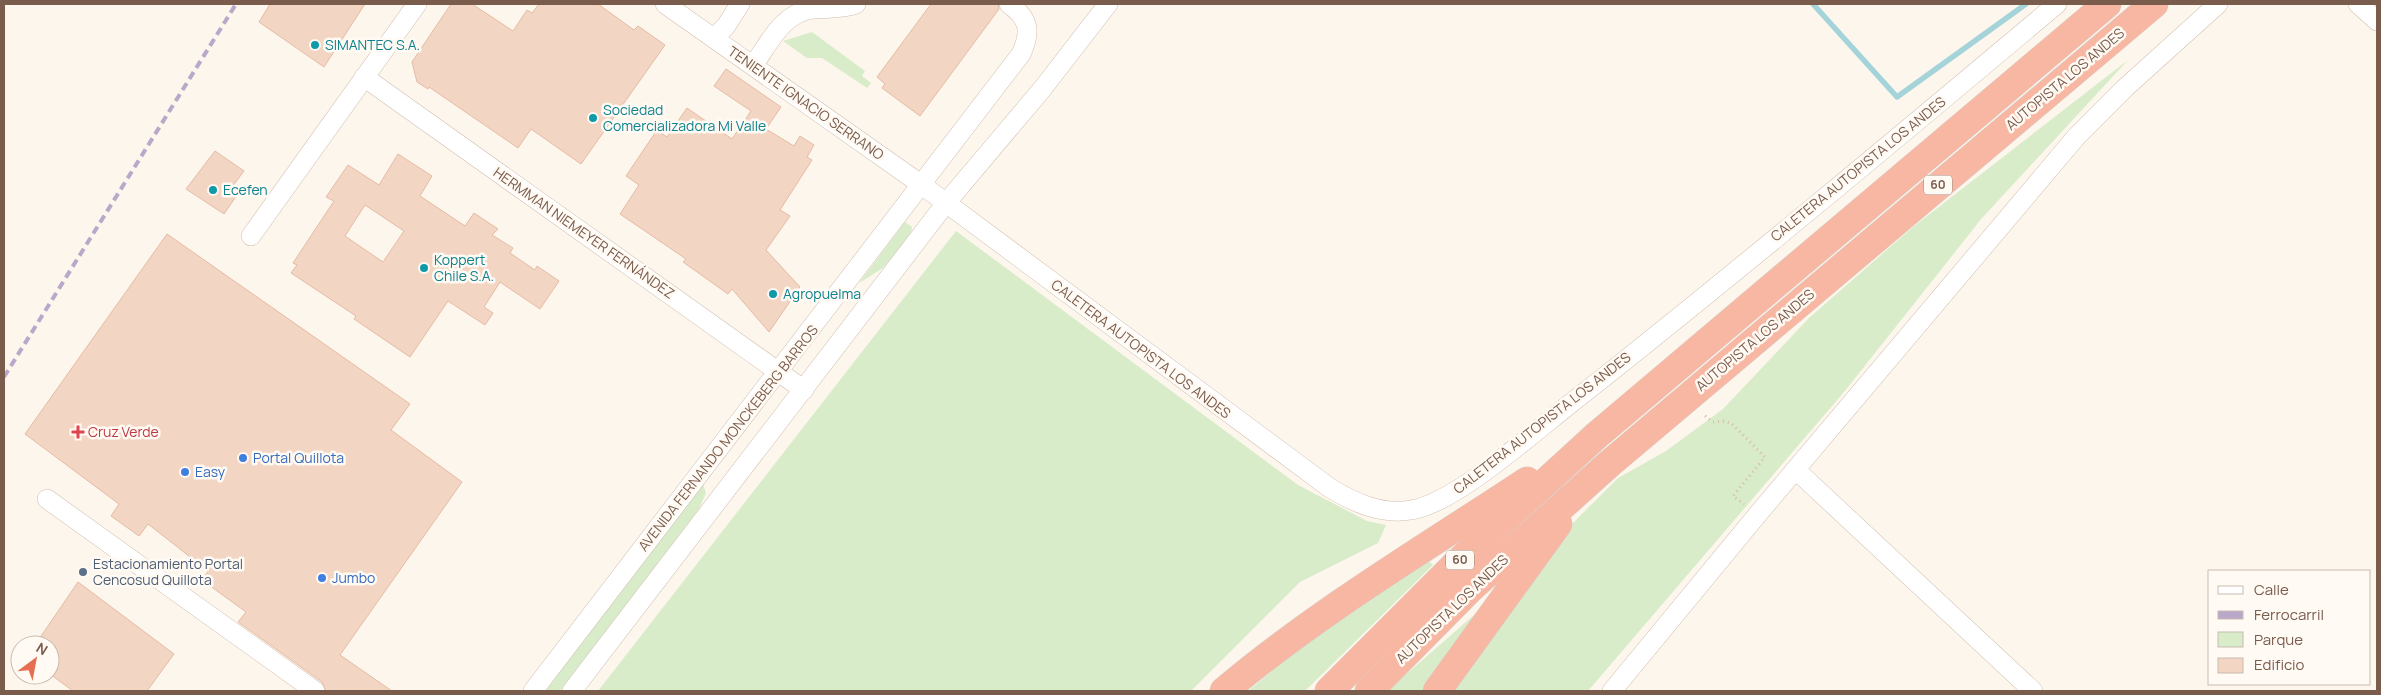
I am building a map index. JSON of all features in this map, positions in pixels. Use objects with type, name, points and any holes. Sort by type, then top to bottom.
[{"type":"highway","name":"AUTOPISTA LOS ANDES","points":[[1329,691],[1455,565],[1597,434],[2107,4]]},
{"type":"highway","name":"AUTOPISTA LOS ANDES","points":[[1369,691],[1471,588],[1609,464],[2154,4]]},
{"type":"highway","points":[[1224,691],[1273,650],[1597,434]]},
{"type":"highway","points":[[1438,691],[1554,528],[1609,464]]},
{"type":"street","points":[[251,236],[417,4]]},
{"type":"street","name":"TENIENTE IGNACIO SERRANO","points":[[666,4],[946,203]]},
{"type":"street","points":[[714,38],[726,26],[740,4]]},
{"type":"street","points":[[753,66],[778,30],[795,14],[807,10],[856,4]]},
{"type":"street","name":"AVENIDA FERNANDO MONCKEBERG BARROS","points":[[533,691],[1021,54],[1028,39],[1028,31],[1020,12],[1009,4]]},
{"type":"street","points":[[572,691],[946,203],[1043,88],[1108,4]]},
{"type":"street","name":"CALETERA AUTOPISTA LOS ANDES","points":[[946,203],[1330,488],[1352,501],[1375,509],[1412,510],[1441,500],[1534,432],[1816,204],[2057,4]]},
{"type":"street","points":[[1612,691],[1758,514],[2078,136],[2125,88],[2218,4]]},
{"type":"street","points":[[2358,4],[2377,21]]},
{"type":"street","name":"HERMMAN NIEMEYER FERNÁNDEZ","points":[[364,77],[804,390]]},
{"type":"street","points":[[1796,470],[2033,691]]},
{"type":"street","points":[[47,499],[315,691]]},
{"type":"path","points":[[1705,416],[1713,422],[1723,421],[1731,424],[1765,457],[1733,496],[1758,514]]},
{"type":"green space","points":[[812,32],[865,71],[862,76],[871,83],[867,88],[822,58],[807,58],[783,41]]},
{"type":"green space","points":[[2128,60],[1982,218],[1844,392],[1588,691],[1448,691],[1562,534],[1618,478],[1666,451],[1723,409],[1809,318],[1913,227]]},
{"type":"green space","points":[[905,222],[912,227],[911,234],[883,268],[859,283]]},
{"type":"green space","points":[[956,231],[1298,485],[1367,521],[1386,525],[1378,543],[1300,582],[1191,691],[598,691]]},
{"type":"green space","points":[[703,484],[706,493],[699,509],[560,691],[544,691]]},
{"type":"green space","points":[[1426,558],[1433,565],[1305,691],[1248,691],[1316,634]]},
{"type":"green space","points":[[1474,615],[1458,645],[1423,691],[1387,691]]},
{"type":"building","name":"SIMANTEC S.A.","points":[[270,4],[365,4],[324,67],[259,22]]},
{"type":"building","points":[[451,4],[472,4],[513,31],[527,10],[532,13],[539,4],[598,4],[634,30],[638,26],[665,45],[581,164],[531,129],[518,148],[429,87],[428,89],[417,82],[412,62]]},
{"type":"building","points":[[931,4],[998,4],[999,9],[920,116],[882,88],[885,84],[877,77]]},
{"type":"building","points":[[726,69],[781,107],[766,129],[794,146],[800,136],[814,145],[807,157],[812,160],[780,210],[790,216],[766,250],[800,287],[769,332],[732,289],[728,294],[683,262],[686,259],[620,214],[639,185],[626,176],[657,130],[667,137],[687,108],[732,139],[751,111],[714,86]]},
{"type":"building","name":"Ecefen","points":[[215,151],[244,171],[232,187],[239,192],[224,214],[186,189]]},
{"type":"building","points":[[398,154],[432,176],[420,196],[465,226],[474,213],[498,229],[492,235],[513,248],[510,253],[535,270],[537,266],[559,281],[540,309],[500,282],[484,307],[493,313],[485,325],[448,301],[410,357],[354,319],[356,316],[291,273],[297,265],[293,263],[334,201],[326,197],[348,165],[379,185]],"holes":[[[365,205],[404,231],[383,262],[345,236]]]},
{"type":"building","name":"Portal Quillota","points":[[167,234],[410,404],[391,430],[462,482],[340,655],[392,691],[326,691],[322,682],[238,622],[246,612],[202,580],[208,571],[148,524],[139,536],[111,516],[119,504],[25,434]]},
{"type":"building","points":[[78,582],[174,654],[147,691],[73,691],[60,681],[60,635],[42,635]]},
{"type":"waterway","points":[[1813,4],[1897,97],[2026,4]]},
{"type":"railway","points":[[4,377],[236,4]]},
{"type":"place","name":"SIMANTEC S.A.","points":[[315,45]]},
{"type":"place","name":"Sociedad Comercializadora Mi Valle","points":[[593,118]]},
{"type":"place","name":"Ecefen","points":[[213,190]]},
{"type":"place","name":"Koppert Chile S.A.","points":[[424,268]]},
{"type":"place","name":"Agropuelma","points":[[773,294]]},
{"type":"place","name":"Cruz Verde","points":[[78,432]]},
{"type":"place","name":"Portal Quillota","points":[[243,458]]},
{"type":"place","name":"Easy","points":[[185,472]]},
{"type":"place","name":"Estacionamiento Portal Cencosud Quillota","points":[[83,572]]},
{"type":"place","name":"Jumbo","points":[[322,578]]}]
